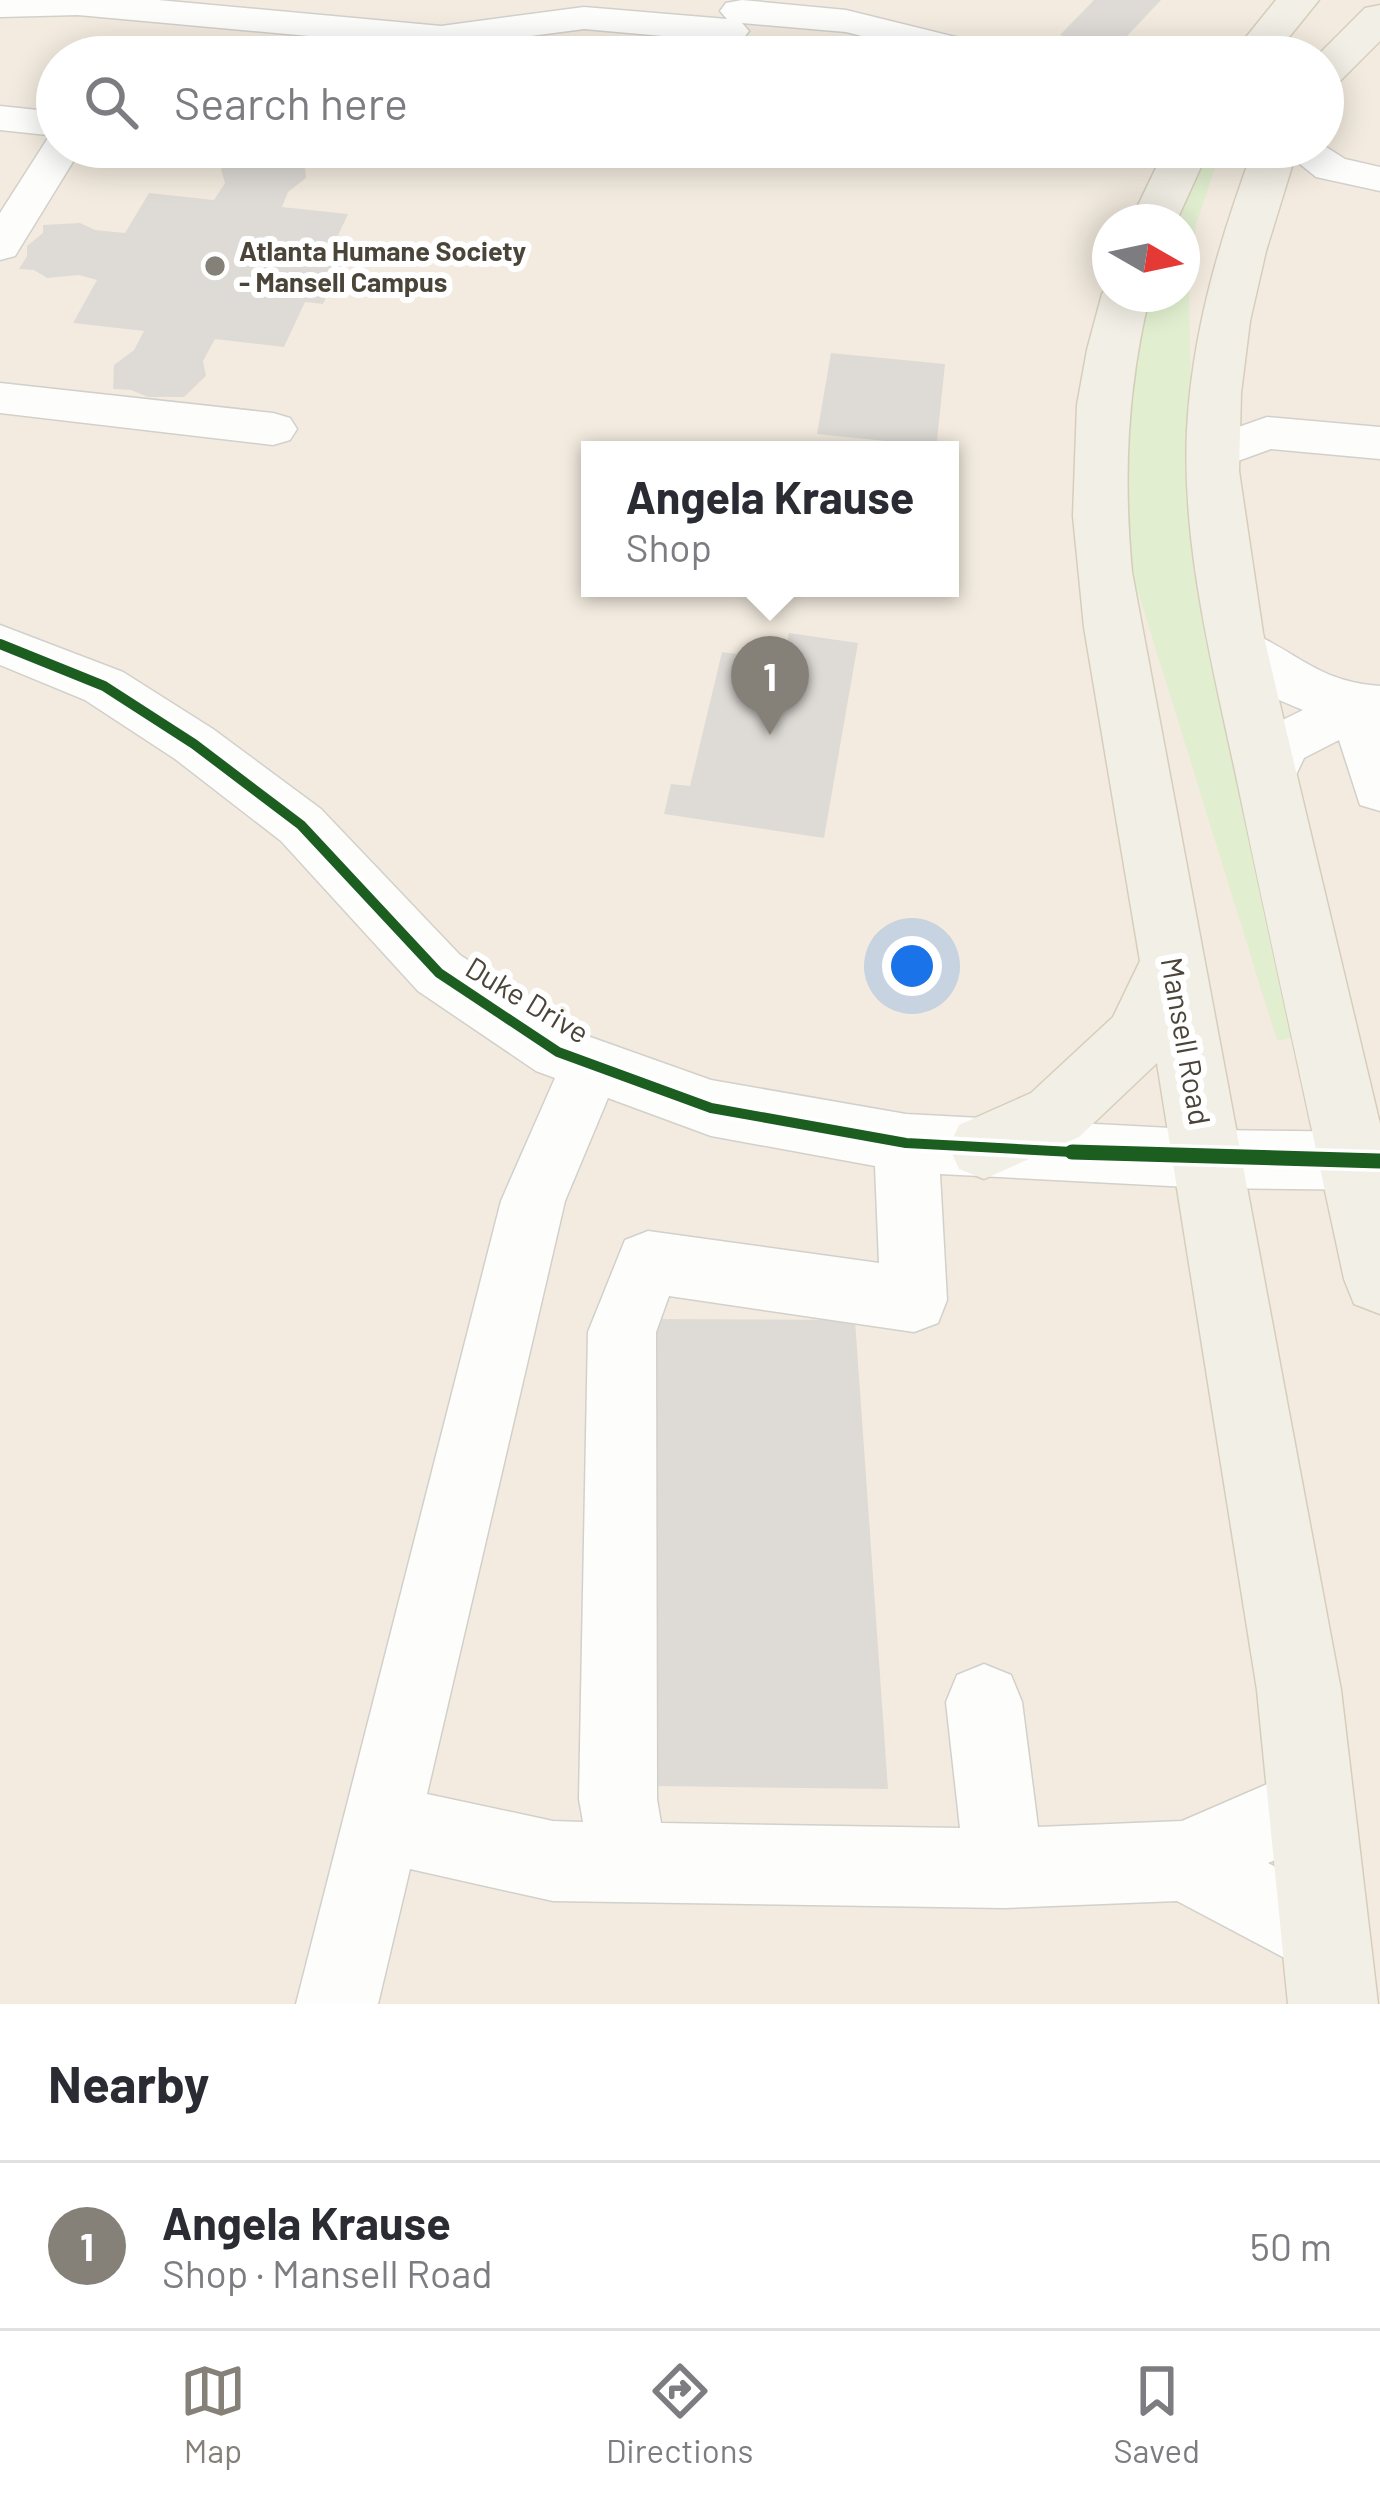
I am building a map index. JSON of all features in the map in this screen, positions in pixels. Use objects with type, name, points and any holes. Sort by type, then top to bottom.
[{"type":"main road","points":[[1268,36],[1298,0]]},
{"type":"main road","points":[[1344,53],[1380,17]]},
{"type":"main road","points":[[1161,204],[1178,168]]},
{"type":"main road","points":[[1268,168],[1246,228],[1221,332],[1215,513],[1267,781],[1367,1161],[1380,1279]]},
{"type":"main road","name":"Mansell Road","points":[[1122,312],[1101,398],[1097,470],[1111,638],[1134,738],[1296,1666],[1329,1971]]},
{"type":"main road","points":[[984,1147],[1055,1115],[1137,1038],[1172,963]]},
{"type":"street","points":[[0,6],[80,2],[420,36]]},
{"type":"street","points":[[454,36],[584,18],[888,29]]},
{"type":"street","points":[[0,118],[36,122]]},
{"type":"street","points":[[1344,146],[1380,154]]},
{"type":"street","points":[[0,247],[49,168]]},
{"type":"street","points":[[1331,168],[1380,179]]},
{"type":"street","points":[[0,398],[272,429]]},
{"type":"street","points":[[1214,454],[1267,433],[1380,443]]},
{"type":"street","name":"Duke Drive","points":[[0,644],[104,686],[194,744],[302,826],[439,973],[559,1052],[711,1108],[906,1143],[1208,1160],[1367,1161]]},
{"type":"street","points":[[1238,647],[1264,670],[1369,707]]},
{"type":"street","points":[[1267,781],[1283,744],[1369,707]]},
{"type":"street","points":[[1369,707],[1379,781]]},
{"type":"street","points":[[338,2004],[533,1201],[592,1064]]},
{"type":"street","points":[[629,1862],[618,1799],[622,1332],[649,1262],[914,1300],[906,1143]]},
{"type":"street","points":[[984,1702],[1004,1868]]},
{"type":"street","points":[[382,1823],[553,1861],[1004,1868],[1184,1861],[1311,1804]]},
{"type":"street","points":[[1184,1861],[1329,1971]]},
{"type":"shaded area","points":[[0,0],[1380,0],[1380,2004],[0,2004]]},
{"type":"green space","points":[[1198,168],[1215,168],[1200,212],[1200,204],[1180,204]]},
{"type":"green space","points":[[1143,312],[1189,312],[1191,407],[1297,1036],[1278,1041],[1132,572],[1126,500]]},
{"type":"building","points":[[1094,0],[1161,0],[1127,36],[1060,35]]},
{"type":"building","name":"Atlanta Humane Society - Mansell Campus","points":[[305,168],[306,178],[288,192],[282,207],[348,214],[329,255],[345,257],[323,304],[305,302],[284,347],[215,339],[203,361],[206,376],[184,397],[148,397],[113,389],[114,365],[134,350],[144,331],[73,323],[97,280],[79,275],[47,278],[34,270],[19,269],[27,246],[43,233],[43,225],[80,223],[125,233],[149,193],[214,200],[225,183],[221,169]]},
{"type":"building","points":[[831,353],[945,364],[937,441],[817,434]]},
{"type":"building","points":[[789,633],[858,643],[824,838],[664,814],[671,784],[690,786],[722,652],[783,660]]},
{"type":"building","points":[[652,1319],[855,1320],[888,1789],[653,1786]]},
{"type":"cycle path","points":[[0,644],[104,686],[194,744],[301,825],[439,973],[558,1052],[711,1108],[906,1143],[1208,1159],[1380,1161]]},
{"type":"place","name":"Atlanta Humane Society - Mansell Campus","points":[[215,266]]},
{"type":"place","name":"Angela Krause","points":[[770,735]]}]
